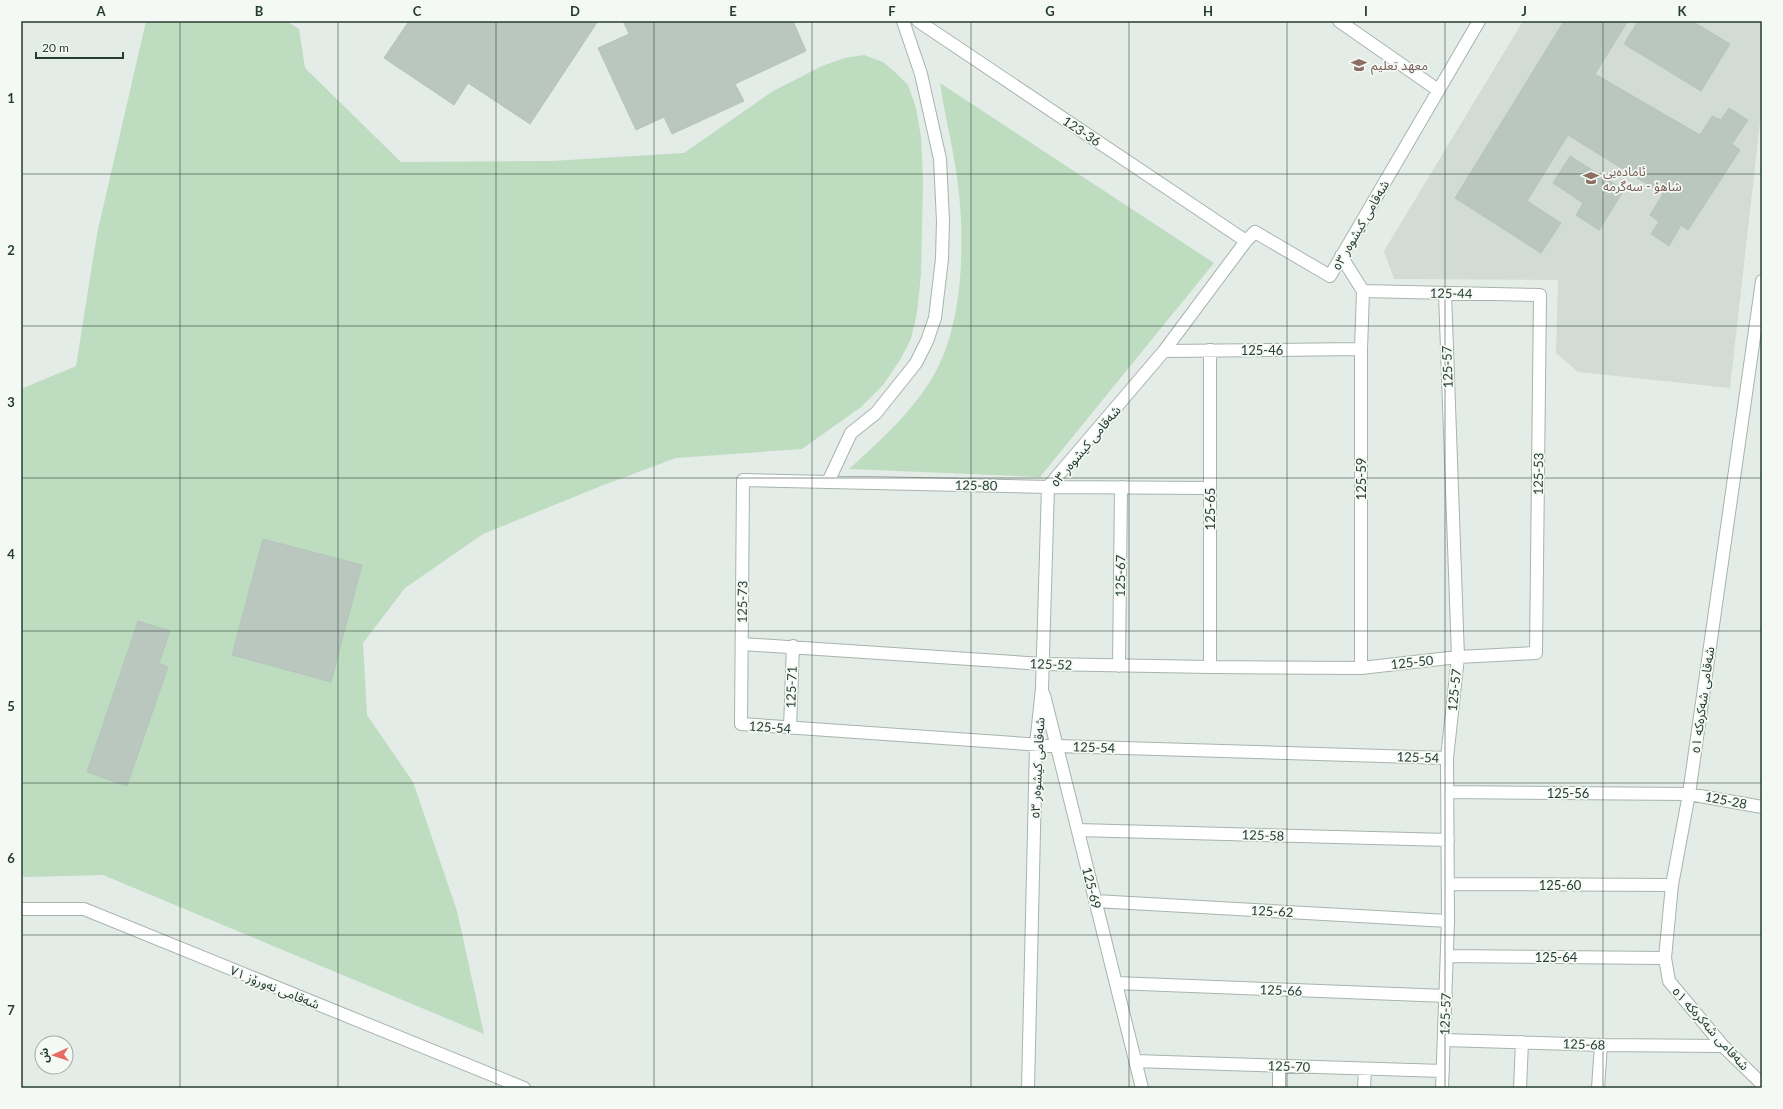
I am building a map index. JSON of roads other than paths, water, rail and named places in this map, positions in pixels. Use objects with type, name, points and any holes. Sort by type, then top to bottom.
[{"type":"street","points":[[828,482],[852,433],[876,413],[916,363],[927,341],[935,318],[942,259],[943,221],[940,159],[921,74],[903,21]]},
{"type":"street","name":"123-36","points":[[918,21],[1246,241]]},
{"type":"street","points":[[1339,21],[1438,90]]},
{"type":"street","name":"شەقامی کیشوەر ٥٣","points":[[1028,1088],[1036,744],[1042,688],[1048,487],[1164,351],[1246,241],[1255,232],[1330,276],[1479,21]]},
{"type":"street","points":[[1341,256],[1363,291]]},
{"type":"street","name":"شەقامی شەکرەکە ٥١","points":[[1762,280],[1756,360],[1689,794],[1672,885],[1665,958],[1669,981],[1724,1046],[1762,1084]]},
{"type":"street","name":"125-44","points":[[1363,291],[1540,295]]},
{"type":"street","name":"125-59","points":[[1361,668],[1361,349],[1363,291]]},
{"type":"street","name":"125-57","points":[[1442,1088],[1448,921],[1447,758],[1458,657],[1445,293]]},
{"type":"street","name":"125-53","points":[[1536,653],[1540,295]]},
{"type":"street","name":"125-46","points":[[1164,351],[1361,349]]},
{"type":"street","name":"125-65","points":[[1210,350],[1210,667]]},
{"type":"street","name":"125-80","points":[[743,480],[1048,487],[1210,488]]},
{"type":"street","name":"125-73","points":[[741,724],[743,480]]},
{"type":"street","name":"125-67","points":[[1119,666],[1121,487]]},
{"type":"street","name":"125-52","points":[[742,644],[793,646],[1043,664],[1361,668]]},
{"type":"street","name":"125-71","points":[[790,728],[793,646]]},
{"type":"street","name":"125-50","points":[[1361,668],[1458,657],[1536,653]]},
{"type":"street","name":"125-69","points":[[1042,688],[1142,1088]]},
{"type":"street","name":"125-54","points":[[741,724],[1057,746],[1447,758]]},
{"type":"street","name":"125-56","points":[[1448,792],[1689,794]]},
{"type":"street","name":"125-28","points":[[1689,794],[1762,807]]},
{"type":"street","name":"125-58","points":[[1078,830],[1448,840]]},
{"type":"street","name":"125-60","points":[[1448,884],[1672,885]]},
{"type":"street","name":"125-62","points":[[1095,901],[1448,921]]},
{"type":"street","name":"شەقامی نەورۆز ٧١","points":[[21,909],[84,909],[524,1088]]},
{"type":"street","name":"125-64","points":[[1447,956],[1665,958]]},
{"type":"street","name":"125-66","points":[[1116,983],[1446,996]]},
{"type":"street","name":"125-68","points":[[1444,1040],[1601,1045],[1724,1046]]},
{"type":"street","points":[[1520,1088],[1522,1042]]},
{"type":"street","points":[[1598,1088],[1601,1045]]},
{"type":"street","name":"125-70","points":[[1135,1061],[1443,1071]]},
{"type":"street","points":[[1279,1066],[1279,1088]]},
{"type":"street","points":[[1364,1088],[1365,1069]]},
{"type":"place","name":"معهد تعليم","points":[[1359,65]]},
{"type":"place","name":"ئامادەیی شاهۆ - سەگرمە","points":[[1591,178]]}]
